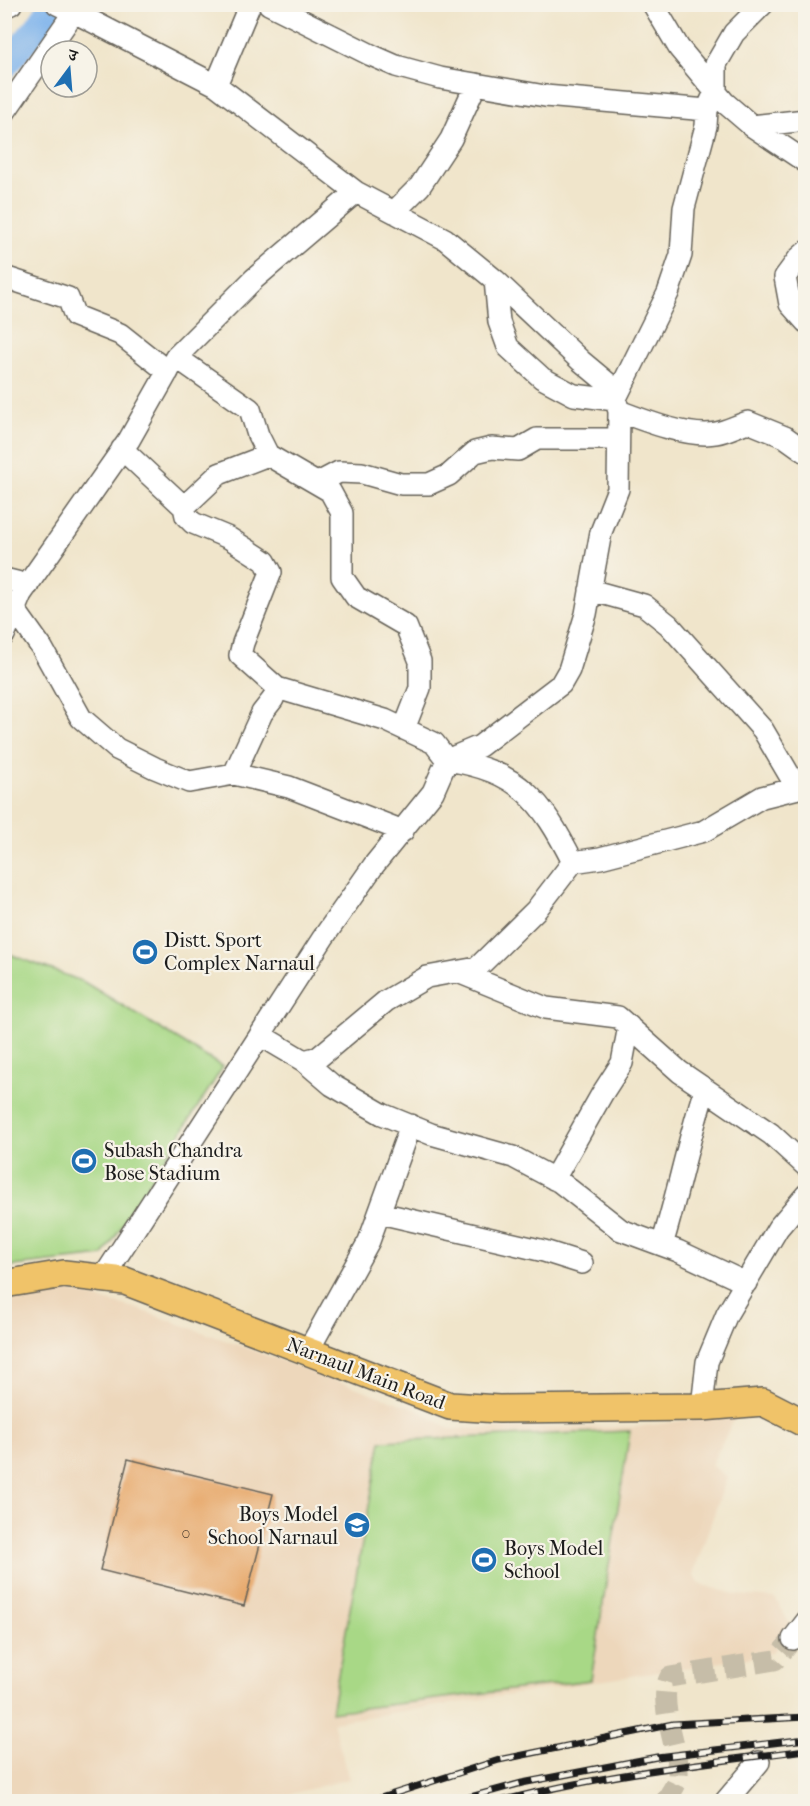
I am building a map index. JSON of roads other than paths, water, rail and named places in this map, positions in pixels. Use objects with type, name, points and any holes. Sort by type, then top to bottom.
[{"type":"main road","name":"Narnaul Main Road","points":[[4,1284],[64,1274],[125,1281],[450,1406],[499,1409],[702,1407],[764,1402],[806,1424]]},
{"type":"street","points":[[4,7],[11,4]]},
{"type":"street","points":[[216,85],[250,4]]},
{"type":"street","points":[[269,4],[396,66],[440,78],[545,96],[707,110]]},
{"type":"street","points":[[652,4],[679,48],[724,102],[752,126],[806,162]]},
{"type":"street","points":[[617,405],[668,293],[681,255],[684,208],[706,126],[707,110],[716,90],[716,64],[734,33],[763,4]]},
{"type":"street","points":[[4,113],[70,8],[216,85],[356,192],[445,239],[495,280],[611,386],[617,405],[618,489],[601,532],[586,614],[569,670],[561,684],[480,746],[447,760],[433,792],[374,865],[329,929],[103,1278]]},
{"type":"street","points":[[394,212],[420,186],[451,139],[476,84]]},
{"type":"street","points":[[752,126],[806,120]]},
{"type":"street","points":[[4,635],[21,594],[122,449],[172,364],[254,279],[356,192]]},
{"type":"street","points":[[803,257],[785,277],[790,304],[806,322]]},
{"type":"street","points":[[4,277],[68,298],[75,316],[120,334],[250,410],[258,435],[268,455],[330,491],[342,513],[342,577],[356,597],[406,626],[420,661],[420,688],[404,729]]},
{"type":"street","points":[[495,280],[499,322],[508,347],[542,378],[574,394],[617,405],[652,424],[691,432],[716,433],[748,422],[785,437],[806,452]]},
{"type":"street","points":[[318,483],[339,472],[362,474],[401,484],[429,484],[449,475],[475,452],[492,448],[518,450],[537,440],[618,439]]},
{"type":"street","points":[[122,449],[184,507],[186,516],[193,524],[229,538],[265,561],[268,566],[271,572],[240,656],[277,688],[385,720],[435,743],[447,760],[475,764],[508,778],[533,797],[557,831],[573,862]]},
{"type":"street","points":[[184,507],[219,474],[268,455]]},
{"type":"street","points":[[4,579],[28,585]]},
{"type":"street","points":[[304,1061],[319,1057],[386,1001],[427,977],[477,968],[536,910],[573,862],[600,858],[704,831],[762,797],[801,787],[763,730],[669,625],[644,605],[590,590]]},
{"type":"street","points":[[15,610],[42,648],[81,718],[117,750],[189,782],[234,774],[289,787],[403,831]]},
{"type":"street","points":[[234,774],[262,713],[273,699],[277,688]]},
{"type":"street","points":[[458,972],[546,1008],[618,1017],[680,1072],[771,1134],[806,1166]]},
{"type":"street","points":[[554,1179],[622,1063],[629,1026]]},
{"type":"street","points":[[261,1035],[304,1061],[332,1085],[382,1114],[431,1134],[513,1157],[554,1179],[621,1230],[662,1245],[746,1283]]},
{"type":"street","points":[[662,1245],[676,1200],[692,1129],[705,1089]]},
{"type":"street","points":[[308,1351],[369,1241],[411,1125]]},
{"type":"street","points":[[702,1407],[707,1362],[727,1314],[778,1228],[806,1195]]},
{"type":"street","points":[[380,1213],[544,1251],[582,1263]]},
{"type":"street","points":[[793,1639],[806,1622]]},
{"type":"street","points":[[734,1799],[759,1762]]},
{"type":"waterway","points":[[4,67],[37,28],[53,4]]},
{"type":"tunnel","points":[[665,1802],[675,1787],[678,1777],[676,1753],[667,1712],[666,1687],[670,1677],[775,1660],[793,1639]]},
{"type":"railway","points":[[368,1802],[499,1760],[673,1724],[806,1717]]},
{"type":"railway","points":[[452,1802],[522,1783],[657,1757],[806,1739]]},
{"type":"railway","points":[[497,1802],[612,1777],[806,1750]]},
{"type":"place","name":"Distt. Sport Complex Narnaul","points":[[145,952]]},
{"type":"place","name":"Subash Chandra Bose Stadium","points":[[84,1161]]},
{"type":"place","name":"Boys Model School Narnaul","points":[[357,1525]]},
{"type":"place","name":"Boys Model School","points":[[484,1560]]}]
